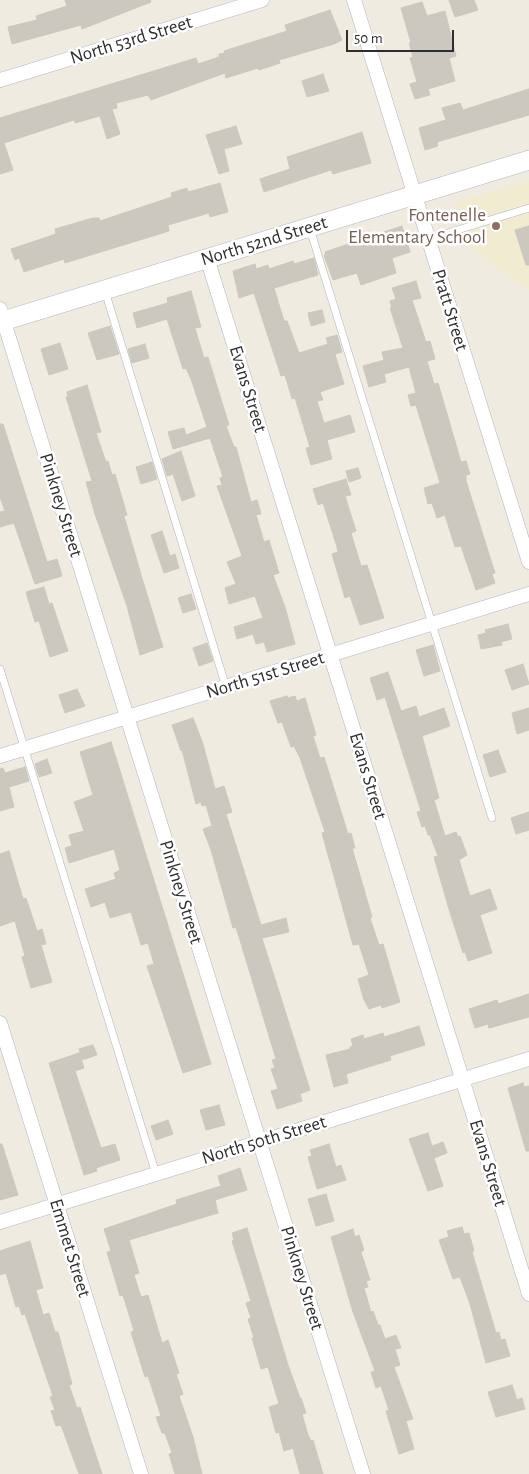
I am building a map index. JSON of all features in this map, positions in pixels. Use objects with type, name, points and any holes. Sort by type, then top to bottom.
[{"type":"main road","name":"North 52nd Street","points":[[1,317],[105,290],[529,160]]},
{"type":"street","name":"North 53rd Street","points":[[0,80],[262,0]]},
{"type":"street","name":"Pratt Street","points":[[354,0],[529,562]]},
{"type":"street","name":"Evans Street","points":[[207,258],[529,1294]]},
{"type":"street","name":"Pinkney Street","points":[[1,317],[363,1474]]},
{"type":"street","name":"North 51st Street","points":[[0,756],[529,594]]},
{"type":"street","name":"Emmet Street","points":[[0,1023],[140,1474]]},
{"type":"street","name":"North 50th Street","points":[[0,1222],[529,1059]]},
{"type":"lane","points":[[428,240],[529,208]]},
{"type":"lane","points":[[309,227],[492,818]]},
{"type":"lane","points":[[105,290],[226,687]]},
{"type":"lane","points":[[0,669],[156,1174]]},
{"type":"shaded area","name":"Fontenelle Elementary School","points":[[529,180],[529,291],[471,249],[454,203]]},
{"type":"building","points":[[65,0],[150,0],[151,2],[82,29],[81,25],[12,44],[8,27],[37,20],[36,16],[67,6]]},
{"type":"building","points":[[449,0],[474,0],[478,10],[455,17]]},
{"type":"building","points":[[422,2],[427,16],[445,11],[456,56],[449,58],[455,81],[428,89],[430,95],[415,99],[410,84],[417,82],[410,58],[413,57],[409,43],[411,43],[401,8]]},
{"type":"building","points":[[330,10],[342,40],[334,44],[279,60],[280,63],[259,70],[258,68],[226,78],[225,73],[151,100],[148,95],[116,103],[117,108],[112,109],[120,134],[107,139],[100,116],[75,123],[74,120],[4,143],[13,170],[0,174],[0,118],[196,58],[198,64],[219,57],[219,54],[225,53],[224,51],[287,31],[285,25]]},
{"type":"building","points":[[323,74],[329,91],[307,97],[302,81]]},
{"type":"building","points":[[529,89],[529,115],[437,142],[438,146],[425,150],[419,128],[446,120],[442,108],[460,103],[463,110]]},
{"type":"building","points":[[236,126],[242,144],[224,149],[229,171],[219,174],[206,135]]},
{"type":"building","points":[[362,132],[371,163],[333,174],[331,170],[264,192],[260,179],[290,169],[287,157]]},
{"type":"building","points":[[220,183],[228,212],[210,217],[209,213],[168,225],[169,231],[65,263],[64,259],[24,272],[19,258],[15,260],[11,249],[56,234],[55,229],[93,218],[99,218],[100,221],[172,197],[171,193],[187,188],[188,192]]},
{"type":"building","points":[[402,226],[410,252],[392,258],[396,273],[361,285],[357,273],[333,280],[324,255],[326,255],[325,252]]},
{"type":"building","points":[[529,226],[529,265],[526,265],[515,230]]},
{"type":"building","points":[[314,258],[318,275],[274,288],[284,321],[287,321],[299,353],[328,344],[326,338],[337,335],[342,352],[335,354],[344,384],[320,392],[323,400],[317,401],[324,423],[350,415],[355,432],[327,440],[332,459],[311,465],[306,448],[310,447],[295,398],[292,399],[285,375],[281,376],[254,293],[239,298],[233,271],[255,264],[256,269],[268,265],[269,269],[293,261],[294,264]]},
{"type":"building","points":[[416,281],[421,298],[412,300],[426,342],[430,341],[435,359],[427,361],[434,384],[438,383],[461,462],[466,461],[470,474],[466,475],[466,481],[495,573],[492,574],[495,583],[476,590],[461,546],[455,547],[445,515],[437,518],[432,503],[428,504],[424,488],[440,483],[416,405],[411,406],[408,395],[416,393],[409,367],[384,374],[386,382],[369,387],[363,366],[384,360],[382,352],[403,348],[390,308],[392,308],[390,301],[396,299],[392,288]]},
{"type":"building","points":[[191,291],[201,327],[195,328],[197,335],[204,358],[208,357],[229,425],[226,426],[234,447],[236,447],[251,502],[257,500],[261,514],[256,515],[264,542],[269,540],[279,573],[273,575],[285,607],[295,644],[267,652],[264,642],[256,644],[253,634],[237,639],[234,627],[263,618],[255,596],[229,604],[225,588],[236,584],[227,562],[242,556],[217,486],[222,485],[220,478],[223,477],[210,438],[173,449],[168,432],[184,428],[186,435],[207,427],[191,379],[186,368],[183,369],[167,319],[137,328],[133,313],[168,303],[167,298]]},
{"type":"building","points":[[322,310],[325,322],[311,326],[308,313]]},
{"type":"building","points":[[110,326],[119,354],[97,360],[88,333]]},
{"type":"building","points":[[60,343],[68,369],[49,375],[41,349]]},
{"type":"building","points":[[145,344],[149,358],[132,363],[128,349]]},
{"type":"building","points":[[87,385],[101,432],[96,433],[112,475],[115,474],[127,515],[124,516],[163,647],[140,655],[127,606],[95,514],[86,482],[92,481],[66,397],[68,397],[67,392]]},
{"type":"building","points":[[0,424],[3,424],[47,562],[57,559],[62,576],[35,584],[14,523],[0,527],[0,512],[5,511],[0,497]]},
{"type":"building","points":[[181,451],[195,496],[182,501],[173,474],[167,476],[162,459]]},
{"type":"building","points":[[152,462],[157,479],[141,484],[136,467]]},
{"type":"building","points":[[358,468],[361,478],[349,482],[346,471]]},
{"type":"building","points":[[346,479],[351,495],[345,496],[356,531],[351,533],[361,566],[367,565],[384,618],[360,625],[350,596],[345,598],[332,554],[338,552],[337,547],[323,503],[318,505],[313,489]]},
{"type":"building","points":[[162,531],[170,556],[175,554],[179,568],[164,573],[151,535]]},
{"type":"building","points":[[44,587],[49,604],[52,603],[68,651],[50,657],[39,621],[35,622],[26,592]]},
{"type":"building","points":[[191,594],[196,609],[183,613],[178,598]]},
{"type":"building","points":[[508,624],[512,639],[501,642],[502,645],[481,649],[478,635],[486,633],[485,630]]},
{"type":"building","points":[[207,643],[213,661],[199,666],[193,648]]},
{"type":"building","points":[[433,645],[440,671],[424,676],[416,650]]},
{"type":"building","points":[[523,664],[529,684],[512,690],[505,670]]},
{"type":"building","points":[[388,672],[401,711],[416,706],[419,717],[444,708],[450,726],[422,736],[439,798],[434,800],[445,836],[456,832],[458,837],[460,836],[467,855],[459,860],[470,896],[490,889],[497,909],[480,915],[492,953],[468,961],[465,952],[463,953],[434,857],[438,856],[430,835],[428,835],[425,826],[422,827],[417,812],[421,811],[385,697],[377,700],[370,678]]},
{"type":"building","points":[[77,689],[85,706],[65,713],[59,695]]},
{"type":"building","points":[[287,696],[288,698],[295,696],[297,701],[305,698],[316,735],[313,736],[320,758],[324,757],[348,834],[351,833],[355,848],[352,848],[372,917],[370,918],[379,945],[383,944],[400,1002],[382,1008],[381,1005],[369,1009],[364,1000],[358,979],[369,975],[359,944],[353,945],[322,833],[325,832],[300,758],[294,746],[291,747],[282,722],[278,723],[270,701]]},
{"type":"building","points":[[529,708],[529,730],[517,734],[512,713]]},
{"type":"building","points":[[193,718],[203,744],[215,789],[224,786],[232,812],[226,814],[261,925],[286,918],[289,932],[262,938],[310,1090],[300,1094],[302,1101],[277,1109],[271,1091],[278,1089],[271,1069],[275,1068],[272,1060],[276,1059],[236,927],[233,928],[211,850],[203,829],[212,826],[206,805],[202,806],[201,802],[196,804],[182,750],[172,725]]},
{"type":"building","points":[[111,742],[211,1064],[183,1073],[147,966],[154,964],[148,943],[141,945],[131,912],[110,918],[105,902],[91,907],[85,889],[116,879],[114,873],[120,870],[114,849],[69,863],[65,848],[72,846],[69,835],[84,831],[74,802],[93,795],[80,752]]},
{"type":"building","points":[[498,750],[506,772],[490,777],[483,755]]},
{"type":"building","points":[[47,759],[52,773],[39,777],[35,764]]},
{"type":"building","points":[[25,767],[29,781],[9,787],[14,807],[0,811],[0,769],[3,768],[5,773]]},
{"type":"building","points":[[529,812],[529,830],[516,834],[511,818]]},
{"type":"building","points":[[9,851],[23,899],[26,898],[37,931],[42,929],[46,944],[41,945],[52,982],[31,988],[22,957],[25,956],[15,921],[0,926],[0,854]]},
{"type":"building","points":[[529,994],[529,1017],[489,1028],[488,1024],[475,1028],[469,1009],[497,1000],[498,1004]]},
{"type":"building","points":[[419,1026],[425,1045],[390,1056],[391,1060],[346,1074],[348,1083],[334,1087],[326,1055],[350,1049],[353,1046],[351,1039],[363,1035],[364,1039],[383,1033],[384,1037]]},
{"type":"building","points":[[93,1045],[97,1055],[82,1060],[79,1049]]},
{"type":"building","points":[[79,1053],[84,1068],[75,1071],[101,1148],[115,1144],[120,1160],[96,1168],[97,1171],[84,1175],[49,1063]]},
{"type":"building","points":[[523,1083],[524,1087],[529,1086],[529,1151],[526,1151],[508,1088]]},
{"type":"building","points":[[219,1105],[225,1125],[206,1130],[200,1110]]},
{"type":"building","points":[[168,1120],[173,1134],[156,1140],[151,1126]]},
{"type":"building","points":[[428,1133],[432,1146],[443,1142],[447,1153],[434,1158],[443,1186],[428,1191],[409,1139]]},
{"type":"building","points":[[0,1144],[2,1144],[18,1195],[0,1200]]},
{"type":"building","points":[[329,1144],[336,1167],[341,1165],[346,1180],[317,1189],[308,1157],[312,1156],[310,1150]]},
{"type":"building","points":[[240,1168],[247,1190],[215,1200],[218,1213],[129,1240],[139,1273],[134,1275],[141,1297],[148,1295],[162,1343],[168,1340],[179,1373],[176,1374],[183,1394],[179,1396],[193,1437],[202,1474],[175,1474],[169,1454],[172,1453],[165,1433],[162,1433],[156,1417],[161,1416],[148,1376],[145,1377],[131,1332],[134,1331],[123,1295],[120,1296],[107,1252],[111,1251],[104,1229],[177,1204],[176,1200],[221,1186],[218,1176]]},
{"type":"building","points":[[326,1194],[334,1221],[316,1226],[308,1199]]},
{"type":"building","points":[[462,1227],[464,1234],[469,1233],[474,1251],[472,1252],[496,1333],[499,1332],[501,1340],[505,1339],[510,1356],[486,1363],[470,1304],[460,1277],[453,1279],[439,1240],[449,1237],[447,1231]]},
{"type":"building","points":[[247,1228],[288,1365],[306,1413],[302,1414],[308,1435],[311,1441],[313,1440],[323,1474],[300,1474],[293,1448],[284,1451],[279,1432],[276,1433],[269,1407],[279,1404],[268,1367],[261,1369],[252,1338],[254,1338],[248,1319],[251,1318],[246,1303],[251,1301],[232,1241],[234,1240],[232,1233]]},
{"type":"building","points":[[353,1229],[355,1237],[359,1235],[364,1250],[361,1252],[370,1280],[366,1281],[368,1287],[364,1288],[371,1312],[373,1311],[385,1339],[396,1335],[401,1348],[395,1349],[400,1365],[394,1367],[413,1419],[406,1421],[414,1449],[399,1454],[386,1411],[389,1410],[381,1386],[376,1388],[371,1372],[375,1371],[353,1312],[331,1237]]},
{"type":"building","points":[[30,1241],[43,1288],[36,1290],[43,1315],[49,1313],[55,1332],[58,1332],[72,1384],[69,1385],[77,1408],[80,1407],[102,1474],[79,1474],[61,1425],[56,1426],[51,1411],[55,1410],[50,1397],[53,1396],[25,1314],[22,1315],[19,1306],[16,1307],[6,1273],[0,1275],[0,1251]]},
{"type":"building","points":[[512,1385],[517,1400],[522,1398],[525,1409],[496,1417],[488,1392]]},
{"type":"place","name":"Fontenelle Elementary School","points":[[496,226]]}]
